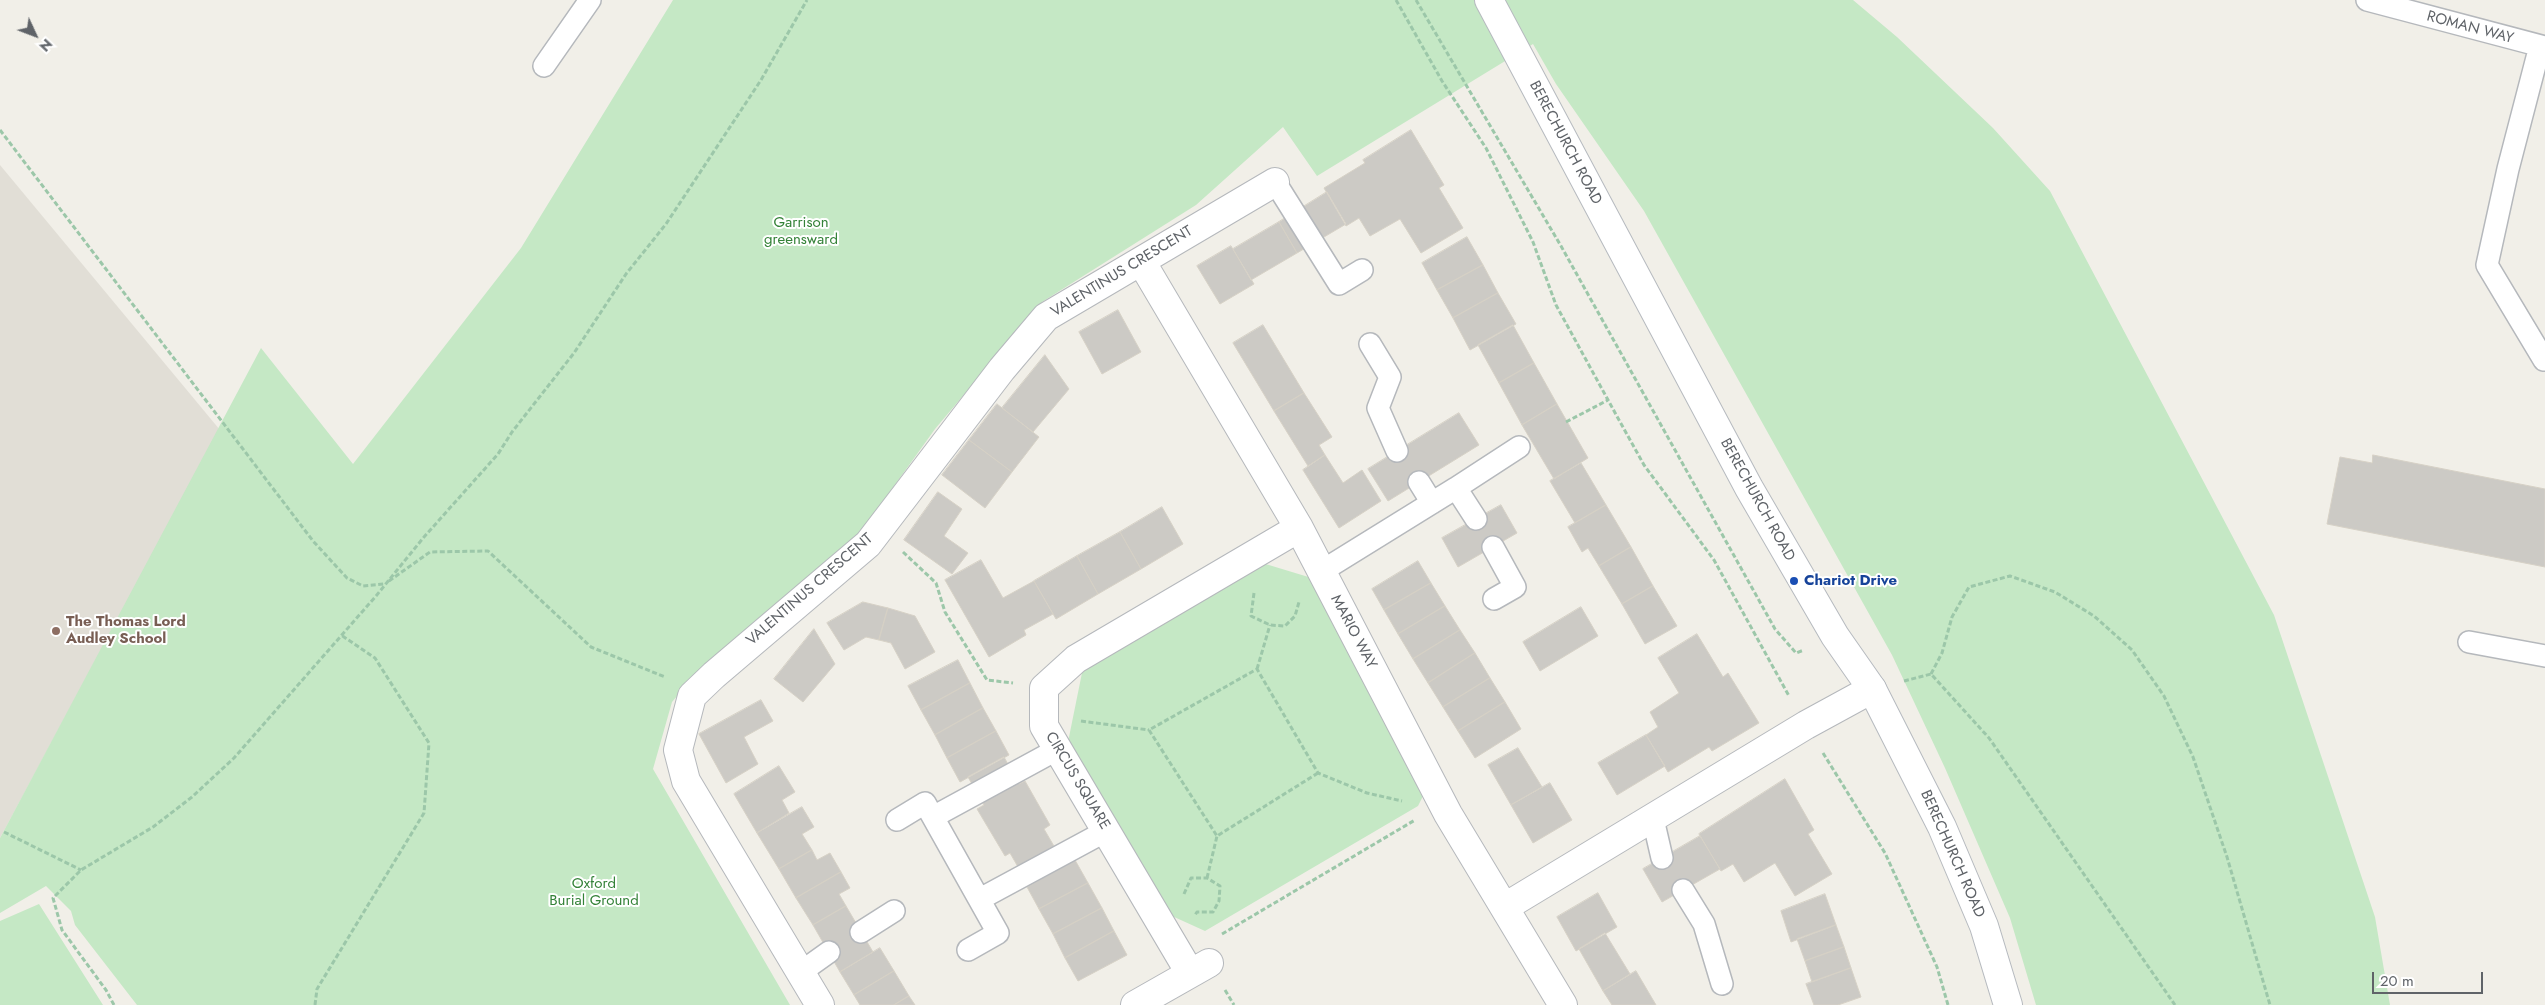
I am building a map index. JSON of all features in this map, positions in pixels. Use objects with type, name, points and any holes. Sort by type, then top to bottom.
[{"type":"street","name":"BERECHURCH ROAD","points":[[1489,0],[1749,488],[1836,636],[1872,689],[1942,827],[1984,926],[2008,1005]]},
{"type":"street","name":"VALENTINUS CRESCENT","points":[[692,696],[714,675],[868,544],[1002,369],[1046,317],[1275,182]]},
{"type":"street","name":"MARIO WAY","points":[[1141,261],[1322,571],[1436,806],[1505,907],[1563,1005]]},
{"type":"street","points":[[1044,699],[1076,659],[1298,528]]},
{"type":"street","points":[[1505,907],[1806,725],[1872,689]]},
{"type":"street","points":[[692,696],[678,750],[686,781],[820,1005]]},
{"type":"street","name":"CIRCUS SQUARE","points":[[1044,699],[1044,726],[1106,831],[1200,968]]},
{"type":"street","points":[[1135,1005],[1200,968]]},
{"type":"lane","points":[[544,66],[590,0]]},
{"type":"lane","name":"ROMAN WAY","points":[[2366,0],[2542,47]]},
{"type":"lane","points":[[2542,47],[2508,169],[2488,265],[2544,360]]},
{"type":"lane","points":[[1275,182],[1339,284],[1362,270]]},
{"type":"lane","points":[[1370,344],[1390,377],[1378,408],[1397,451]]},
{"type":"lane","points":[[1322,571],[1519,447]]},
{"type":"lane","points":[[1419,482],[1432,503]]},
{"type":"lane","points":[[1456,488],[1476,519]]},
{"type":"lane","points":[[1493,547],[1515,587],[1494,599]]},
{"type":"lane","points":[[2469,642],[2545,656]]},
{"type":"lane","points":[[933,817],[1058,749]]},
{"type":"lane","points":[[897,820],[925,803],[980,899],[998,933],[968,950]]},
{"type":"lane","points":[[1652,819],[1662,858]]},
{"type":"lane","points":[[980,899],[1106,831]]},
{"type":"lane","points":[[1683,890],[1704,924],[1722,984]]},
{"type":"lane","points":[[861,932],[894,910]]},
{"type":"lane","points":[[801,972],[829,952]]},
{"type":"path","points":[[114,1005],[106,990],[62,930],[53,898],[81,870],[153,827],[192,797],[234,758],[498,454],[512,432],[574,353],[621,281],[682,200],[760,80],[807,0]]},
{"type":"path","points":[[1396,0],[1442,81],[1486,148],[1533,242],[1556,305],[1644,465],[1714,560],[1806,725],[1885,853],[1937,967],[1948,1005]]},
{"type":"path","points":[[1416,0],[1561,246],[1775,629],[1796,653],[1836,636]]},
{"type":"path","points":[[0,130],[312,542],[347,578],[363,586],[384,584],[430,552],[488,551],[592,647],[678,682],[692,696]]},
{"type":"path","points":[[1566,422],[1608,400]]},
{"type":"path","points":[[879,530],[936,583],[945,612],[987,680],[1044,699],[1078,721],[1149,730],[1257,668],[1270,625]]},
{"type":"path","points":[[1872,689],[1931,674],[1942,652],[1952,617],[1969,588],[2010,576],[2055,592],[2094,616],[2132,650],[2164,696],[2193,757],[2227,857],[2270,1005]]},
{"type":"path","points":[[1254,589],[1251,616],[1270,625],[1286,626],[1295,616],[1299,600]]},
{"type":"path","points":[[315,1005],[316,989],[424,812],[429,743],[376,658],[342,635]]},
{"type":"path","points":[[1257,668],[1318,774],[1367,793],[1436,806]]},
{"type":"path","points":[[1931,674],[1989,738],[2175,1005]]},
{"type":"path","points":[[1149,730],[1217,836]]},
{"type":"path","points":[[1207,878],[1217,836],[1318,774]]},
{"type":"path","points":[[1234,1005],[1200,968],[1202,947],[1397,832],[1436,806]]},
{"type":"path","points":[[4,832],[81,870]]},
{"type":"path","points":[[1184,899],[1184,893],[1191,878],[1207,878],[1220,886],[1219,900],[1213,912],[1196,912],[1190,909]]},
{"type":"path","points":[[1194,919],[1196,912]]},
{"type":"path","points":[[1216,934],[1224,933]]},
{"type":"shaded area","name":"The Thomas Lord Audley School","points":[[0,165],[220,430],[0,838]]},
{"type":"green space","name":"Garrison greensward","points":[[673,0],[1853,0],[1897,37],[1993,128],[2050,191],[2274,615],[2375,917],[2390,1005],[2036,1005],[2010,918],[1945,768],[1892,655],[1644,211],[1556,84],[1533,44],[1317,176],[1283,127],[1196,205],[1042,302],[935,429],[861,532],[703,666],[672,702],[653,769],[790,1005],[137,1005],[75,925],[71,911],[46,886],[0,913],[0,838],[261,348],[353,464],[521,248]]},
{"type":"green space","points":[[1259,562],[1315,579],[1433,776],[1418,806],[1205,931],[1172,916],[1068,742],[1084,663]]},
{"type":"green space","points":[[39,904],[103,1005],[0,1005],[0,921]]},
{"type":"building","points":[[1411,130],[1444,185],[1439,188],[1463,228],[1421,253],[1400,219],[1370,236],[1359,218],[1346,226],[1324,188],[1365,163],[1363,160]]},
{"type":"building","points":[[1327,192],[1346,224],[1297,253],[1279,222]]},
{"type":"building","points":[[1279,222],[1297,253],[1251,280],[1233,249]]},
{"type":"building","points":[[1467,237],[1483,265],[1437,290],[1422,263]]},
{"type":"building","points":[[1231,246],[1254,284],[1220,304],[1197,266]]},
{"type":"building","points":[[1483,265],[1498,293],[1453,318],[1437,290]]},
{"type":"building","points":[[1498,293],[1516,324],[1470,350],[1453,318]]},
{"type":"building","points":[[1118,310],[1141,352],[1102,374],[1079,332]]},
{"type":"building","points":[[1263,325],[1304,393],[1274,411],[1233,343]]},
{"type":"building","points":[[1513,325],[1534,363],[1499,383],[1478,345]]},
{"type":"building","points":[[1045,355],[1069,389],[1033,432],[1002,408]]},
{"type":"building","points":[[1534,363],[1557,404],[1522,425],[1499,383]]},
{"type":"building","points":[[1304,393],[1332,437],[1319,445],[1325,455],[1308,466],[1274,411]]},
{"type":"building","points":[[997,404],[1039,437],[1012,472],[969,440]]},
{"type":"building","points":[[1557,404],[1588,458],[1554,479],[1522,425]]},
{"type":"building","points":[[1459,413],[1479,445],[1388,501],[1368,469]]},
{"type":"building","points":[[969,440],[1012,472],[985,508],[942,475]]},
{"type":"building","points":[[1325,455],[1343,483],[1362,470],[1381,501],[1339,528],[1303,470]]},
{"type":"building","points":[[2373,455],[2545,489],[2545,567],[2327,524],[2340,457],[2372,463]]},
{"type":"building","points":[[1581,463],[1606,505],[1575,523],[1550,481]]},
{"type":"building","points":[[938,492],[962,509],[944,536],[968,553],[952,574],[904,540]]},
{"type":"building","points":[[1501,505],[1517,533],[1458,567],[1442,538]]},
{"type":"building","points":[[1606,505],[1631,547],[1599,566],[1588,548],[1582,552],[1568,527]]},
{"type":"building","points":[[1162,507],[1183,544],[1141,569],[1120,532]]},
{"type":"building","points":[[1120,532],[1141,569],[1098,594],[1077,556]]},
{"type":"building","points":[[1631,547],[1653,586],[1622,604],[1599,566]]},
{"type":"building","points":[[1077,556],[1098,594],[1056,619],[1034,581]]},
{"type":"building","points":[[981,560],[1003,598],[1034,581],[1053,614],[1024,630],[1026,635],[989,657],[945,580]]},
{"type":"building","points":[[1418,561],[1431,583],[1384,610],[1372,589]]},
{"type":"building","points":[[1431,583],[1445,606],[1398,634],[1384,610]]},
{"type":"building","points":[[1653,586],[1677,626],[1645,644],[1622,604]]},
{"type":"building","points":[[863,602],[888,608],[879,640],[866,637],[844,650],[827,623]]},
{"type":"building","points":[[1445,606],[1460,630],[1413,659],[1398,634]]},
{"type":"building","points":[[1581,607],[1598,636],[1540,671],[1523,642]]},
{"type":"building","points":[[888,608],[915,616],[935,652],[905,669],[891,643],[879,640]]},
{"type":"building","points":[[814,629],[835,664],[803,702],[774,679]]},
{"type":"building","points":[[1460,630],[1475,653],[1428,683],[1413,659]]},
{"type":"building","points":[[1697,634],[1723,677],[1728,673],[1759,723],[1712,751],[1709,747],[1668,772],[1646,735],[1658,727],[1650,712],[1679,693],[1658,658]]},
{"type":"building","points":[[1475,653],[1490,678],[1443,707],[1428,683]]},
{"type":"building","points":[[958,660],[970,683],[921,710],[908,686]]},
{"type":"building","points":[[1490,678],[1505,702],[1458,731],[1443,707]]},
{"type":"building","points":[[970,683],[983,708],[935,735],[921,710]]},
{"type":"building","points":[[761,700],[773,721],[744,737],[758,764],[726,783],[699,734]]},
{"type":"building","points":[[1505,702],[1521,729],[1475,758],[1458,731]]},
{"type":"building","points":[[983,708],[996,731],[947,758],[935,735]]},
{"type":"building","points":[[996,731],[1009,755],[960,782],[947,758]]},
{"type":"building","points":[[1646,735],[1665,766],[1617,795],[1598,763]]},
{"type":"building","points":[[1518,748],[1542,787],[1511,805],[1488,765]]},
{"type":"building","points":[[1004,757],[1019,784],[1025,781],[1050,825],[1044,829],[1065,865],[1029,886],[1010,853],[1005,856],[977,809],[984,805],[968,777]]},
{"type":"building","points":[[779,766],[795,792],[782,800],[789,813],[757,833],[734,794]]},
{"type":"building","points":[[1785,779],[1814,830],[1808,834],[1832,874],[1795,896],[1775,863],[1744,882],[1733,864],[1721,871],[1699,834]]},
{"type":"building","points":[[1550,783],[1572,820],[1533,843],[1511,805]]},
{"type":"building","points":[[802,807],[814,827],[802,834],[812,850],[779,869],[757,833]]},
{"type":"building","points":[[1700,836],[1720,869],[1662,902],[1643,869]]},
{"type":"building","points":[[812,850],[817,860],[830,853],[841,872],[796,898],[779,869]]},
{"type":"building","points":[[1075,860],[1088,883],[1039,909],[1027,887]]},
{"type":"building","points":[[841,872],[850,888],[839,894],[846,906],[813,925],[796,898]]},
{"type":"building","points":[[1088,883],[1102,908],[1053,934],[1039,909]]},
{"type":"building","points":[[1598,893],[1617,927],[1576,951],[1557,917]]},
{"type":"building","points":[[1825,894],[1836,925],[1791,942],[1781,911]]},
{"type":"building","points":[[846,906],[873,952],[840,972],[813,925]]},
{"type":"building","points":[[1102,908],[1114,931],[1065,958],[1053,934]]},
{"type":"building","points":[[1836,925],[1844,947],[1805,961],[1797,939]]},
{"type":"building","points":[[1114,931],[1127,955],[1078,981],[1065,958]]},
{"type":"building","points":[[1605,933],[1630,974],[1603,991],[1579,949]]},
{"type":"building","points":[[1844,947],[1851,968],[1812,982],[1805,961]]},
{"type":"building","points":[[880,948],[894,971],[854,995],[840,972]]},
{"type":"building","points":[[1851,968],[1861,997],[1838,1005],[1814,1005],[1806,984]]},
{"type":"building","points":[[894,971],[909,996],[894,1005],[860,1005],[854,995]]},
{"type":"building","points":[[1636,971],[1656,1005],[1612,1005],[1603,991]]},
{"type":"building","points":[[909,996],[915,1005],[894,1005]]},
{"type":"place","name":"Chariot Drive","points":[[1794,581]]},
{"type":"place","name":"The Thomas Lord Audley School","points":[[56,631]]},
{"type":"park label","name":"Oxford Burial Ground","points":[[594,892]]}]
